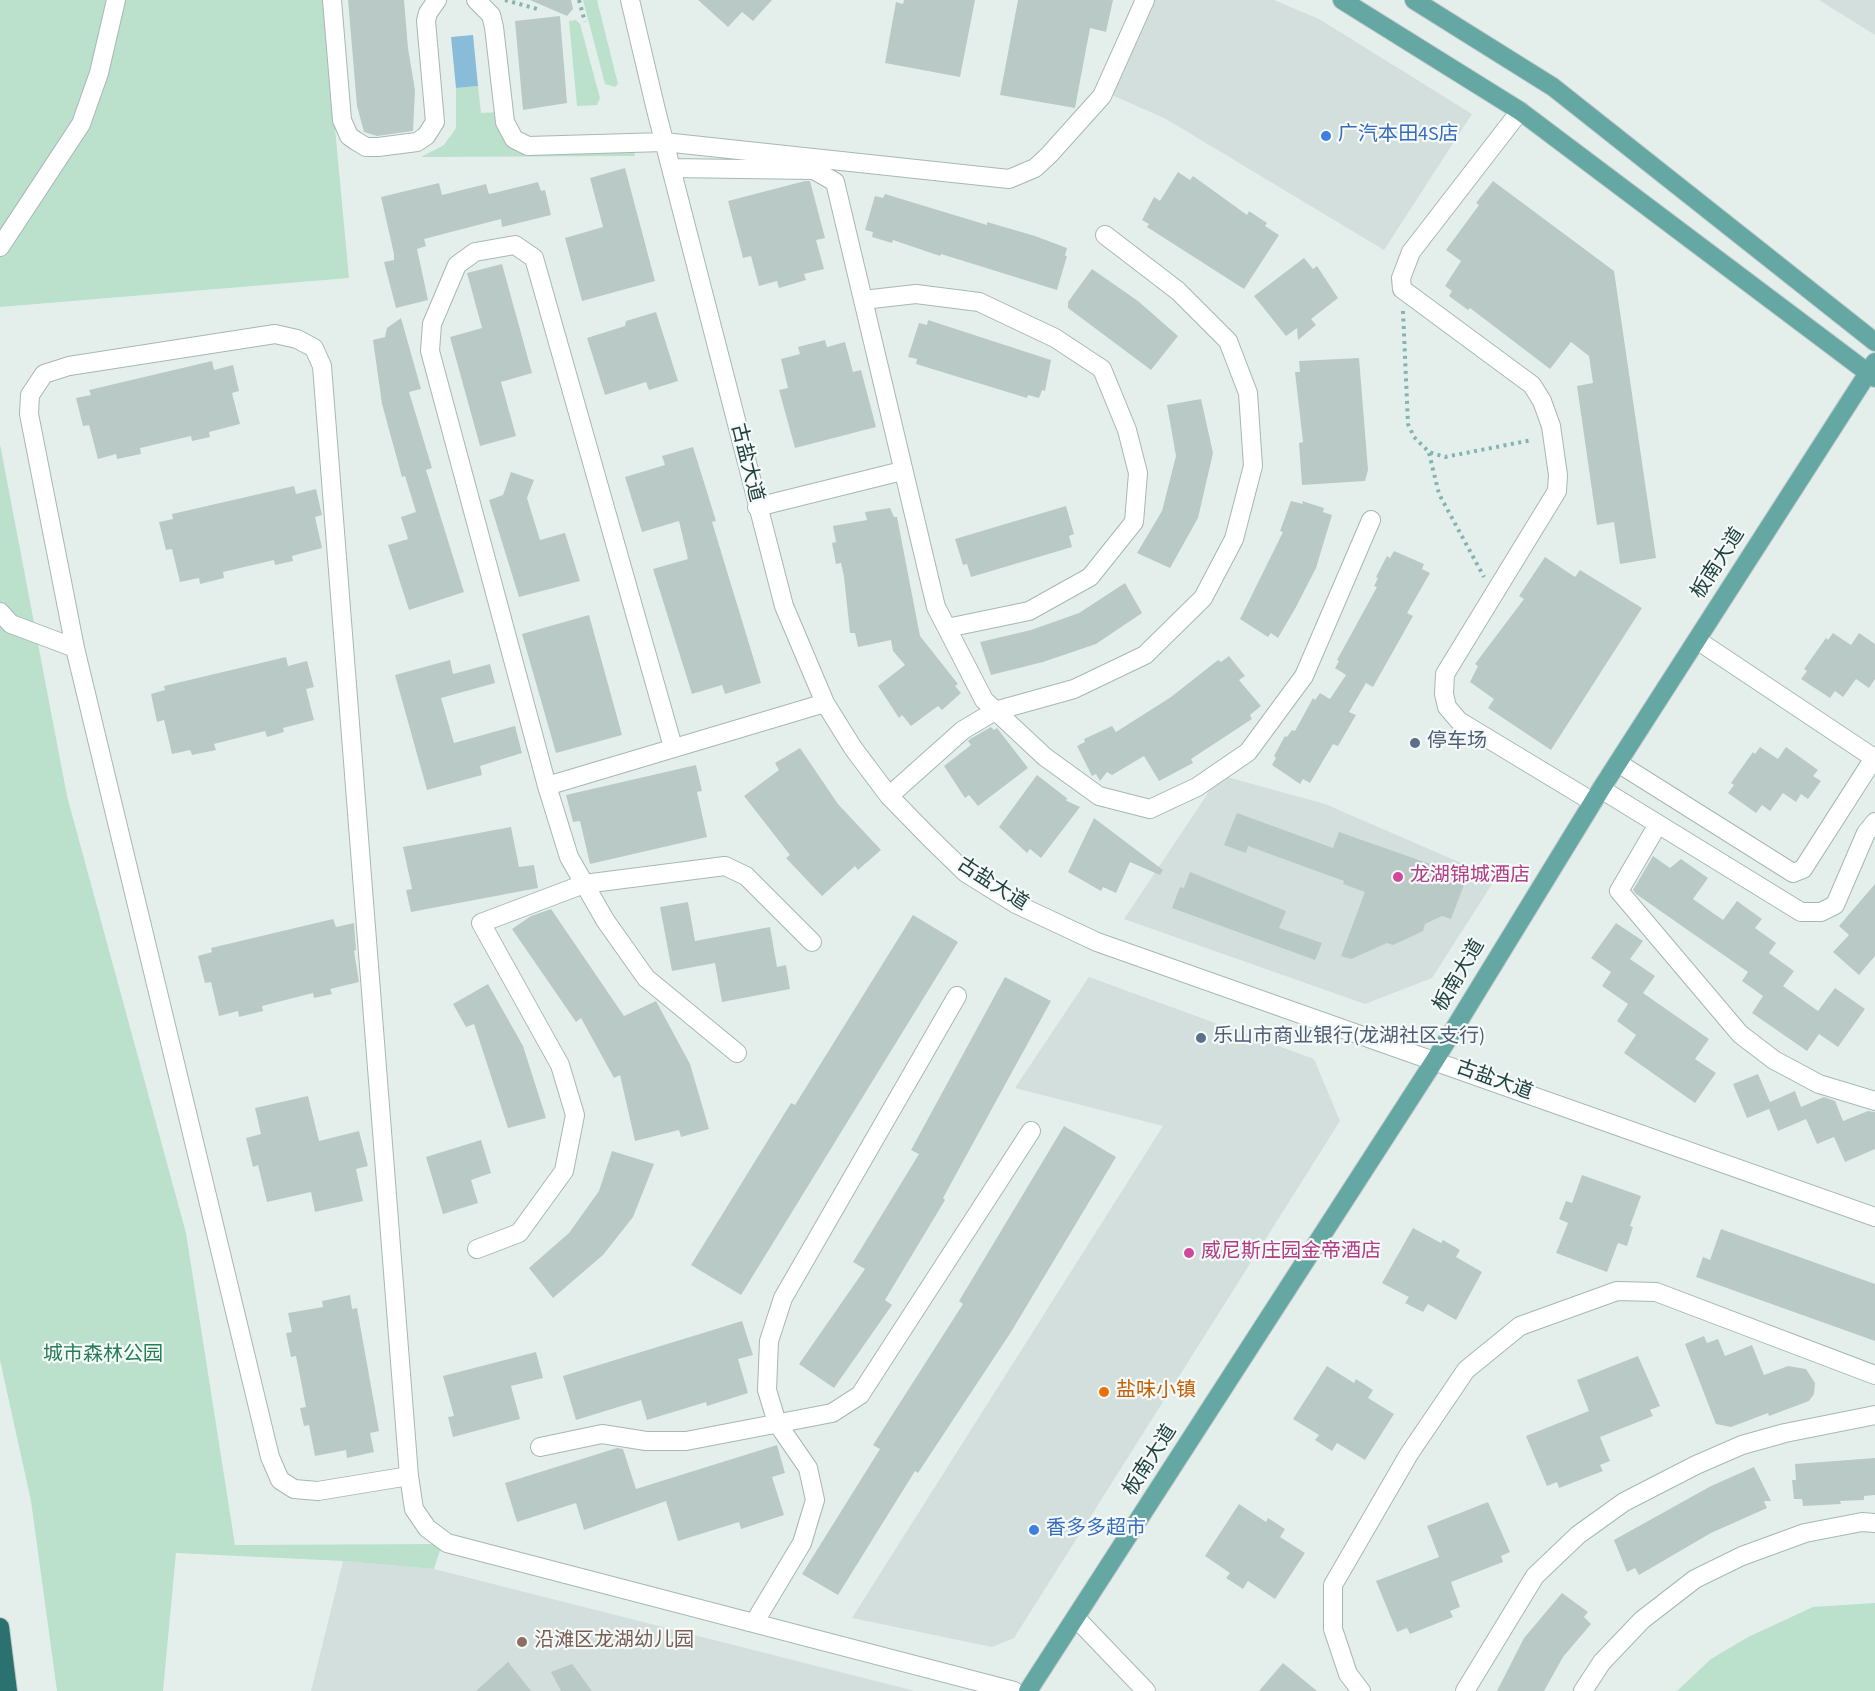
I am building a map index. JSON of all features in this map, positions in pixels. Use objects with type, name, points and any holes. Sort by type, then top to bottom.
[{"type":"highway","points":[[0,1627],[8,1691]]},
{"type":"main road","points":[[1342,0],[1520,111],[1873,371]]},
{"type":"main road","points":[[1414,0],[1552,87],[1875,342]]},
{"type":"main road","name":"板南大道","points":[[1028,1691],[1435,1060],[1618,763],[1873,371]]},
{"type":"street","points":[[0,247],[81,124],[99,73],[116,0]]},
{"type":"street","points":[[332,0],[342,120],[348,136],[366,147],[417,142],[426,136],[435,122],[426,21],[428,13],[437,0]]},
{"type":"street","points":[[476,0],[491,15],[494,27],[505,122],[514,138],[528,146],[664,142],[1008,179],[1035,168],[1102,96],[1145,0]]},
{"type":"street","name":"古盐大道","points":[[630,0],[664,142],[784,606],[825,703],[853,748],[888,796],[966,873],[1016,904],[1097,942],[1187,976],[1435,1060],[1875,1217]]},
{"type":"street","points":[[1520,111],[1411,252],[1404,265],[1402,289],[1532,385],[1542,401],[1551,426],[1558,475],[1557,491],[1445,674],[1443,684],[1447,707],[1459,721],[1657,826],[1801,912],[1821,912],[1835,905],[1866,833],[1875,822]]},
{"type":"street","points":[[671,168],[814,170],[835,182],[936,607],[984,700],[1045,757],[1099,796],[1150,809],[1197,787],[1248,752],[1304,676],[1371,520]]},
{"type":"street","points":[[888,796],[963,730],[995,711],[1074,689],[1145,655],[1203,598],[1234,539],[1253,466],[1248,393],[1228,341],[1178,291],[1105,235]]},
{"type":"street","points":[[673,747],[534,258],[515,245],[475,252],[457,265],[432,324],[429,351],[547,786],[569,857],[605,920],[646,978],[737,1053]]},
{"type":"street","points":[[862,300],[916,294],[979,302],[1055,338],[1102,369],[1127,430],[1138,473],[1134,522],[1090,577],[1029,610],[947,628]]},
{"type":"street","points":[[409,1476],[318,1491],[294,1489],[280,1480],[270,1457],[75,648],[29,414],[30,395],[44,374],[69,366],[276,334],[297,339],[314,348],[322,366],[409,1476],[414,1509],[427,1528],[447,1543],[1014,1691]]},
{"type":"street","points":[[757,507],[902,471]]},
{"type":"street","points":[[0,612],[11,624],[75,648]]},
{"type":"street","points":[[1618,763],[1793,873],[1803,869],[1874,757],[1697,640]]},
{"type":"street","points":[[547,786],[825,703]]},
{"type":"street","points":[[1657,826],[1619,891],[1740,1034],[1774,1060],[1820,1084],[1875,1101]]},
{"type":"street","points":[[477,1249],[519,1233],[564,1171],[575,1115],[560,1065],[482,923],[584,884],[725,866],[746,876],[812,942]]},
{"type":"street","points":[[754,1623],[802,1544],[815,1500],[808,1468],[777,1423],[767,1390],[769,1341],[783,1298],[957,996]]},
{"type":"street","points":[[540,1447],[602,1434],[646,1441],[686,1441],[832,1413],[860,1395],[1031,1131]]},
{"type":"street","points":[[1361,1691],[1348,1674],[1333,1629],[1333,1585],[1409,1454],[1466,1370],[1520,1326],[1617,1291],[1656,1292],[1875,1375]]},
{"type":"street","points":[[1465,1691],[1535,1576],[1578,1535],[1624,1502],[1696,1465],[1742,1445],[1785,1433],[1875,1415]]},
{"type":"street","points":[[1584,1691],[1602,1662],[1642,1620],[1695,1579],[1742,1556],[1805,1533],[1862,1522],[1875,1523]]},
{"type":"street","points":[[1076,1618],[1146,1691]]},
{"type":"path","points":[[505,0],[541,10]]},
{"type":"path","points":[[579,0],[585,22]]},
{"type":"path","points":[[1402,289],[1408,424],[1414,437],[1429,452],[1445,457],[1532,440]]},
{"type":"path","points":[[1429,452],[1439,494],[1494,595]]},
{"type":"shaded area","name":"广汽本田4S店","points":[[1155,0],[1274,0],[1319,19],[1472,114],[1384,250],[1166,119],[1112,95]]},
{"type":"shaded area","points":[[1819,0],[1875,0],[1875,35]]},
{"type":"shaded area","points":[[1220,775],[1325,804],[1496,878],[1432,978],[1365,1004],[1124,919]]},
{"type":"shaded area","points":[[1089,977],[1314,1059],[1340,1121],[1014,1638],[992,1647],[852,1618],[1163,1126],[1015,1088]]},
{"type":"shaded area","name":"沿滩区龙湖幼儿园","points":[[343,1561],[434,1569],[915,1691],[311,1691]]},
{"type":"green space","points":[[0,0],[323,0],[349,278],[0,307]]},
{"type":"green space","points":[[583,0],[597,0],[618,84],[615,87],[605,84]]},
{"type":"green space","points":[[576,20],[580,24],[600,98],[597,105],[577,106],[569,21]]},
{"type":"green space","points":[[478,86],[481,113],[498,112],[506,138],[634,150],[635,156],[421,157],[444,145],[456,128],[456,88]]},
{"type":"green space","name":"城市森林公园","points":[[0,444],[67,796],[186,1233],[235,1545],[442,1544],[434,1569],[343,1561],[176,1553],[163,1691],[57,1691],[31,1501],[0,1360]]},
{"type":"green space","points":[[1875,1603],[1875,1691],[1677,1691],[1711,1659],[1748,1637],[1813,1607]]},
{"type":"water","points":[[473,35],[478,86],[456,88],[451,37]]},
{"type":"building","points":[[348,0],[404,0],[408,48],[415,90],[413,131],[377,136],[364,132],[357,106]]},
{"type":"building","points":[[530,0],[571,0],[573,9],[567,16]]},
{"type":"building","points":[[698,0],[772,0],[753,21],[742,12],[728,27]]},
{"type":"building","points":[[904,0],[975,0],[960,77],[885,63],[896,2],[903,4]]},
{"type":"building","points":[[1018,0],[1113,0],[1106,32],[1090,28],[1075,108],[1000,95]]},
{"type":"building","points":[[560,16],[567,103],[523,110],[515,21]]},
{"type":"building","points":[[625,168],[655,281],[582,301],[565,238],[603,227],[590,178]]},
{"type":"building","points":[[1178,172],[1190,180],[1193,176],[1247,215],[1249,211],[1267,223],[1265,226],[1279,235],[1244,289],[1147,227],[1149,224],[1142,220],[1154,197],[1160,201]]},
{"type":"building","points":[[810,181],[825,238],[816,240],[824,269],[804,274],[806,280],[779,288],[777,281],[759,286],[751,256],[743,258],[728,201]]},
{"type":"building","points":[[1493,181],[1614,271],[1656,558],[1620,564],[1614,522],[1597,525],[1577,386],[1593,383],[1589,356],[1571,342],[1550,369],[1470,308],[1468,310],[1449,296],[1452,291],[1445,286],[1461,261],[1446,250],[1479,205],[1476,203]]},
{"type":"building","points":[[538,182],[541,191],[545,190],[551,215],[502,227],[501,219],[424,239],[426,246],[417,249],[428,300],[396,308],[384,262],[394,260],[394,254],[381,197],[439,183],[442,195],[486,184],[489,194]]},
{"type":"building","points":[[885,194],[987,225],[987,222],[1035,236],[1067,248],[1065,256],[1067,256],[1057,290],[893,240],[892,243],[872,237],[873,232],[865,230],[875,196],[883,198]]},
{"type":"building","points":[[1304,258],[1313,269],[1317,266],[1338,298],[1311,319],[1316,325],[1298,340],[1297,328],[1286,336],[1254,296]]},
{"type":"building","points":[[502,264],[532,373],[501,382],[516,436],[480,446],[450,337],[482,328],[467,273]]},
{"type":"building","points":[[1092,269],[1138,301],[1178,336],[1151,370],[1068,308],[1068,302]]},
{"type":"building","points":[[656,312],[678,381],[649,390],[646,382],[605,395],[587,338],[625,326],[626,321]]},
{"type":"building","points":[[401,318],[421,389],[409,392],[432,468],[426,470],[464,592],[409,610],[388,545],[408,539],[401,517],[416,512],[405,476],[402,477],[382,404],[373,340],[385,337],[387,328]]},
{"type":"building","points":[[928,320],[1051,360],[1045,391],[1042,390],[1039,398],[1028,395],[1027,398],[916,364],[917,359],[908,357],[919,323],[927,325]]},
{"type":"building","points":[[825,340],[827,347],[845,342],[853,372],[861,370],[876,427],[795,448],[779,390],[788,388],[781,359],[800,354],[798,347]]},
{"type":"building","points":[[1359,358],[1368,470],[1365,481],[1302,485],[1299,443],[1303,442],[1295,372],[1300,372],[1299,361]]},
{"type":"building","points":[[212,361],[214,370],[233,365],[239,391],[232,393],[240,424],[209,432],[210,437],[192,441],[191,436],[140,448],[141,454],[117,459],[116,454],[98,459],[89,425],[83,426],[76,398],[91,395],[89,390]]},
{"type":"building","points":[[1201,399],[1213,453],[1198,518],[1170,568],[1137,553],[1162,511],[1176,456],[1167,405]]},
{"type":"building","points":[[693,447],[716,521],[712,522],[761,683],[725,694],[722,685],[692,694],[653,569],[688,559],[679,521],[642,532],[625,477],[665,465],[662,456]]},
{"type":"building","points":[[511,472],[534,480],[527,498],[540,540],[565,533],[580,581],[519,597],[489,500],[503,495]]},
{"type":"building","points":[[294,486],[296,494],[316,489],[322,515],[315,517],[322,548],[292,556],[293,561],[275,565],[274,560],[223,572],[224,578],[200,584],[199,578],[180,582],[172,549],[166,550],[159,522],[173,519],[172,514]]},
{"type":"building","points":[[1291,501],[1303,504],[1302,501],[1324,508],[1323,512],[1332,515],[1316,568],[1296,607],[1278,638],[1271,633],[1268,637],[1240,619],[1283,532],[1280,531]]},
{"type":"building","points":[[1066,506],[1074,534],[1069,536],[1072,547],[971,577],[967,564],[963,565],[955,539]]},
{"type":"building","points":[[890,508],[894,517],[897,517],[920,636],[958,684],[955,686],[961,693],[942,710],[938,706],[911,726],[902,715],[899,718],[878,686],[905,665],[893,651],[891,640],[858,647],[855,633],[850,633],[844,577],[841,563],[836,564],[832,543],[836,542],[833,526],[867,520],[865,512]]},
{"type":"building","points":[[1394,551],[1424,564],[1422,569],[1430,573],[1407,613],[1413,616],[1373,687],[1366,683],[1349,712],[1356,715],[1338,746],[1333,744],[1310,783],[1303,779],[1300,784],[1272,765],[1276,758],[1274,756],[1285,736],[1287,737],[1292,730],[1295,731],[1313,698],[1315,700],[1320,693],[1330,699],[1346,675],[1335,668],[1339,661],[1337,660],[1377,587],[1374,586],[1378,578],[1376,577],[1387,556],[1390,558]]},
{"type":"building","points":[[1545,557],[1575,577],[1580,570],[1642,608],[1551,750],[1488,708],[1494,699],[1470,682],[1478,666],[1475,664],[1524,599],[1519,596]]},
{"type":"building","points":[[1125,583],[1142,613],[1096,644],[1043,662],[991,675],[980,642],[1031,630],[1079,613]]},
{"type":"building","points":[[589,615],[622,735],[556,753],[522,634]]},
{"type":"building","points":[[1833,633],[1851,645],[1859,633],[1875,644],[1875,679],[1869,688],[1856,679],[1843,697],[1835,691],[1830,698],[1801,679],[1807,671],[1804,669],[1826,638],[1828,640]]},
{"type":"building","points":[[1229,656],[1245,676],[1239,680],[1261,706],[1250,715],[1252,719],[1191,759],[1193,763],[1159,781],[1144,756],[1112,775],[1107,772],[1100,781],[1096,774],[1092,776],[1077,746],[1085,742],[1084,739],[1112,726],[1116,732],[1171,697],[1218,660],[1221,662]]},
{"type":"building","points":[[286,657],[288,666],[307,661],[314,687],[306,689],[314,720],[283,728],[284,732],[267,737],[265,731],[214,744],[216,750],[192,755],[190,750],[172,754],[164,720],[157,722],[151,694],[165,690],[164,686]]},
{"type":"building","points":[[450,660],[453,674],[490,664],[495,683],[441,698],[454,743],[515,726],[522,753],[480,766],[482,775],[427,790],[395,675]]},
{"type":"building","points":[[991,727],[994,730],[997,728],[1028,768],[978,806],[969,795],[965,798],[944,766],[971,745],[968,741],[970,739]]},
{"type":"building","points":[[1760,747],[1778,759],[1786,747],[1818,770],[1813,776],[1821,781],[1808,799],[1801,794],[1796,802],[1783,793],[1770,811],[1762,805],[1756,813],[1728,793],[1734,785],[1731,783],[1753,752],[1755,754]]},
{"type":"building","points":[[800,748],[838,804],[881,850],[858,870],[855,866],[822,896],[786,858],[790,855],[744,796],[779,770],[775,763]]},
{"type":"building","points":[[696,765],[702,791],[697,792],[707,837],[590,864],[580,821],[573,822],[566,795]]},
{"type":"building","points":[[1037,775],[1068,799],[1065,800],[1080,807],[1041,858],[1030,849],[1027,853],[999,827]]},
{"type":"building","points":[[1237,813],[1333,848],[1339,832],[1467,877],[1451,919],[1442,916],[1425,924],[1423,931],[1393,945],[1387,943],[1351,959],[1341,956],[1365,892],[1343,884],[1344,881],[1248,846],[1246,853],[1224,845]]},
{"type":"building","points":[[1094,818],[1163,870],[1160,875],[1130,862],[1116,893],[1103,887],[1101,891],[1068,872]]},
{"type":"building","points":[[511,827],[519,867],[534,865],[538,888],[411,912],[406,890],[412,889],[403,847]]},
{"type":"building","points":[[1653,856],[1670,868],[1681,859],[1708,878],[1693,899],[1723,920],[1737,901],[1762,919],[1755,928],[1776,943],[1769,953],[1794,971],[1783,986],[1818,1011],[1835,988],[1865,1009],[1838,1047],[1819,1034],[1807,1051],[1752,1013],[1763,996],[1742,981],[1748,972],[1636,894],[1633,890]]},
{"type":"building","points":[[1190,872],[1286,911],[1279,928],[1322,943],[1315,960],[1172,908],[1180,887],[1184,888]]},
{"type":"building","points":[[1875,884],[1875,956],[1859,975],[1833,952],[1849,935],[1839,926]]},
{"type":"building","points":[[688,902],[695,941],[770,927],[777,967],[786,965],[790,989],[722,1002],[715,963],[672,971],[660,907]]},
{"type":"building","points":[[551,909],[624,1016],[656,1001],[690,1064],[709,1129],[681,1137],[679,1130],[635,1141],[620,1075],[614,1078],[581,1018],[576,1022],[512,929],[531,916]]},
{"type":"building","points":[[913,915],[958,942],[741,1295],[691,1265],[791,1103],[795,1105]]},
{"type":"building","points":[[333,919],[336,927],[354,923],[356,950],[354,951],[359,982],[330,989],[332,994],[314,998],[313,993],[262,1006],[263,1011],[239,1017],[238,1011],[219,1016],[211,982],[205,983],[198,956],[212,952],[211,948]]},
{"type":"building","points":[[1616,923],[1643,941],[1630,959],[1655,976],[1643,993],[1709,1039],[1695,1059],[1716,1073],[1695,1103],[1624,1053],[1636,1035],[1617,1021],[1628,1004],[1602,986],[1611,972],[1591,958]]},
{"type":"building","points":[[1005,977],[1051,1001],[943,1198],[945,1200],[885,1300],[892,1305],[834,1388],[799,1364],[865,1269],[853,1262],[919,1154],[911,1150]]},
{"type":"building","points":[[488,984],[523,1046],[546,1118],[508,1128],[474,1024],[466,1027],[453,1004]]},
{"type":"building","points":[[1758,1074],[1770,1102],[1795,1091],[1801,1107],[1824,1097],[1835,1101],[1843,1121],[1868,1111],[1875,1112],[1875,1149],[1845,1162],[1834,1137],[1817,1144],[1806,1119],[1778,1131],[1769,1109],[1747,1118],[1733,1084]]},
{"type":"building","points":[[308,1096],[319,1141],[359,1131],[368,1166],[356,1169],[363,1201],[315,1212],[311,1192],[267,1202],[258,1165],[253,1167],[246,1138],[261,1134],[255,1108]]},
{"type":"building","points":[[1064,1126],[1116,1157],[1011,1332],[918,1473],[915,1471],[838,1595],[802,1574],[880,1449],[873,1445],[963,1304],[959,1301]]},
{"type":"building","points":[[481,1140],[491,1173],[471,1180],[478,1203],[443,1214],[426,1157]]},
{"type":"building","points":[[612,1151],[654,1164],[633,1217],[603,1255],[553,1298],[529,1268],[569,1233],[599,1191]]},
{"type":"building","points":[[1582,1175],[1641,1196],[1630,1226],[1633,1227],[1627,1246],[1618,1243],[1607,1272],[1556,1253],[1568,1223],[1559,1219],[1566,1201],[1572,1203]]},
{"type":"building","points":[[1413,1228],[1441,1243],[1443,1240],[1460,1250],[1456,1257],[1482,1272],[1456,1320],[1428,1304],[1423,1312],[1405,1303],[1409,1297],[1382,1283]]},
{"type":"building","points":[[1721,1229],[1875,1284],[1875,1341],[1696,1277],[1703,1257],[1710,1260]]},
{"type":"building","points":[[350,1295],[352,1309],[357,1308],[379,1431],[370,1433],[374,1452],[347,1458],[346,1450],[315,1456],[309,1425],[304,1426],[300,1408],[306,1407],[296,1356],[291,1357],[286,1333],[292,1332],[288,1313],[323,1307],[322,1301]]},
{"type":"building","points":[[742,1321],[753,1355],[738,1359],[748,1393],[707,1406],[706,1402],[647,1420],[641,1400],[576,1420],[563,1376]]},
{"type":"building","points":[[1704,1336],[1707,1343],[1718,1339],[1725,1356],[1752,1345],[1764,1375],[1788,1366],[1806,1369],[1815,1383],[1814,1394],[1809,1401],[1769,1416],[1768,1413],[1731,1427],[1716,1424],[1685,1344]]},
{"type":"building","points":[[536,1352],[543,1378],[511,1386],[520,1419],[453,1437],[448,1417],[454,1416],[443,1376]]},
{"type":"building","points":[[1638,1356],[1660,1406],[1650,1410],[1653,1416],[1600,1437],[1610,1461],[1600,1465],[1603,1471],[1559,1488],[1557,1482],[1547,1486],[1526,1436],[1589,1411],[1577,1380]]},
{"type":"building","points":[[1327,1366],[1354,1383],[1356,1379],[1373,1390],[1368,1398],[1394,1414],[1365,1460],[1337,1443],[1332,1451],[1315,1440],[1319,1435],[1293,1419]]},
{"type":"building","points":[[777,1445],[785,1473],[772,1477],[784,1515],[741,1529],[739,1522],[678,1541],[666,1501],[584,1530],[576,1503],[517,1522],[505,1483],[617,1448],[623,1449],[636,1489]]},
{"type":"building","points":[[1875,1458],[1875,1495],[1864,1496],[1864,1500],[1840,1501],[1841,1504],[1803,1506],[1802,1499],[1794,1499],[1792,1480],[1796,1480],[1795,1464]]},
{"type":"building","points":[[1754,1467],[1771,1501],[1764,1501],[1767,1508],[1711,1533],[1639,1575],[1635,1568],[1627,1572],[1614,1540],[1711,1486]]},
{"type":"building","points":[[1488,1502],[1510,1552],[1501,1556],[1503,1562],[1451,1582],[1460,1607],[1450,1611],[1453,1617],[1410,1634],[1407,1628],[1397,1632],[1376,1581],[1439,1557],[1427,1526]]},
{"type":"building","points":[[1239,1504],[1266,1522],[1268,1518],[1285,1529],[1280,1537],[1305,1553],[1275,1599],[1248,1581],[1243,1589],[1226,1578],[1230,1573],[1205,1556]]},
{"type":"building","points":[[1562,1593],[1588,1612],[1584,1617],[1591,1624],[1563,1657],[1544,1691],[1497,1691],[1524,1638]]},
{"type":"building","points":[[508,1662],[531,1691],[476,1691]]},
{"type":"building","points":[[1283,1663],[1317,1691],[1259,1691]]},
{"type":"building","points":[[572,1664],[592,1691],[561,1691],[551,1672]]},
{"type":"place","name":"广汽本田4S店","points":[[1326,136]]},
{"type":"place","name":"停车场","points":[[1415,743]]},
{"type":"place","name":"龙湖锦城酒店","points":[[1398,877]]},
{"type":"place","name":"乐山市商业银行(龙湖社区支行)","points":[[1201,1038]]},
{"type":"place","name":"威尼斯庄园金帝酒店","points":[[1189,1253]]},
{"type":"place","name":"盐味小镇","points":[[1104,1392]]},
{"type":"place","name":"香多多超市","points":[[1034,1530]]},
{"type":"place","name":"沿滩区龙湖幼儿园","points":[[522,1642]]}]
